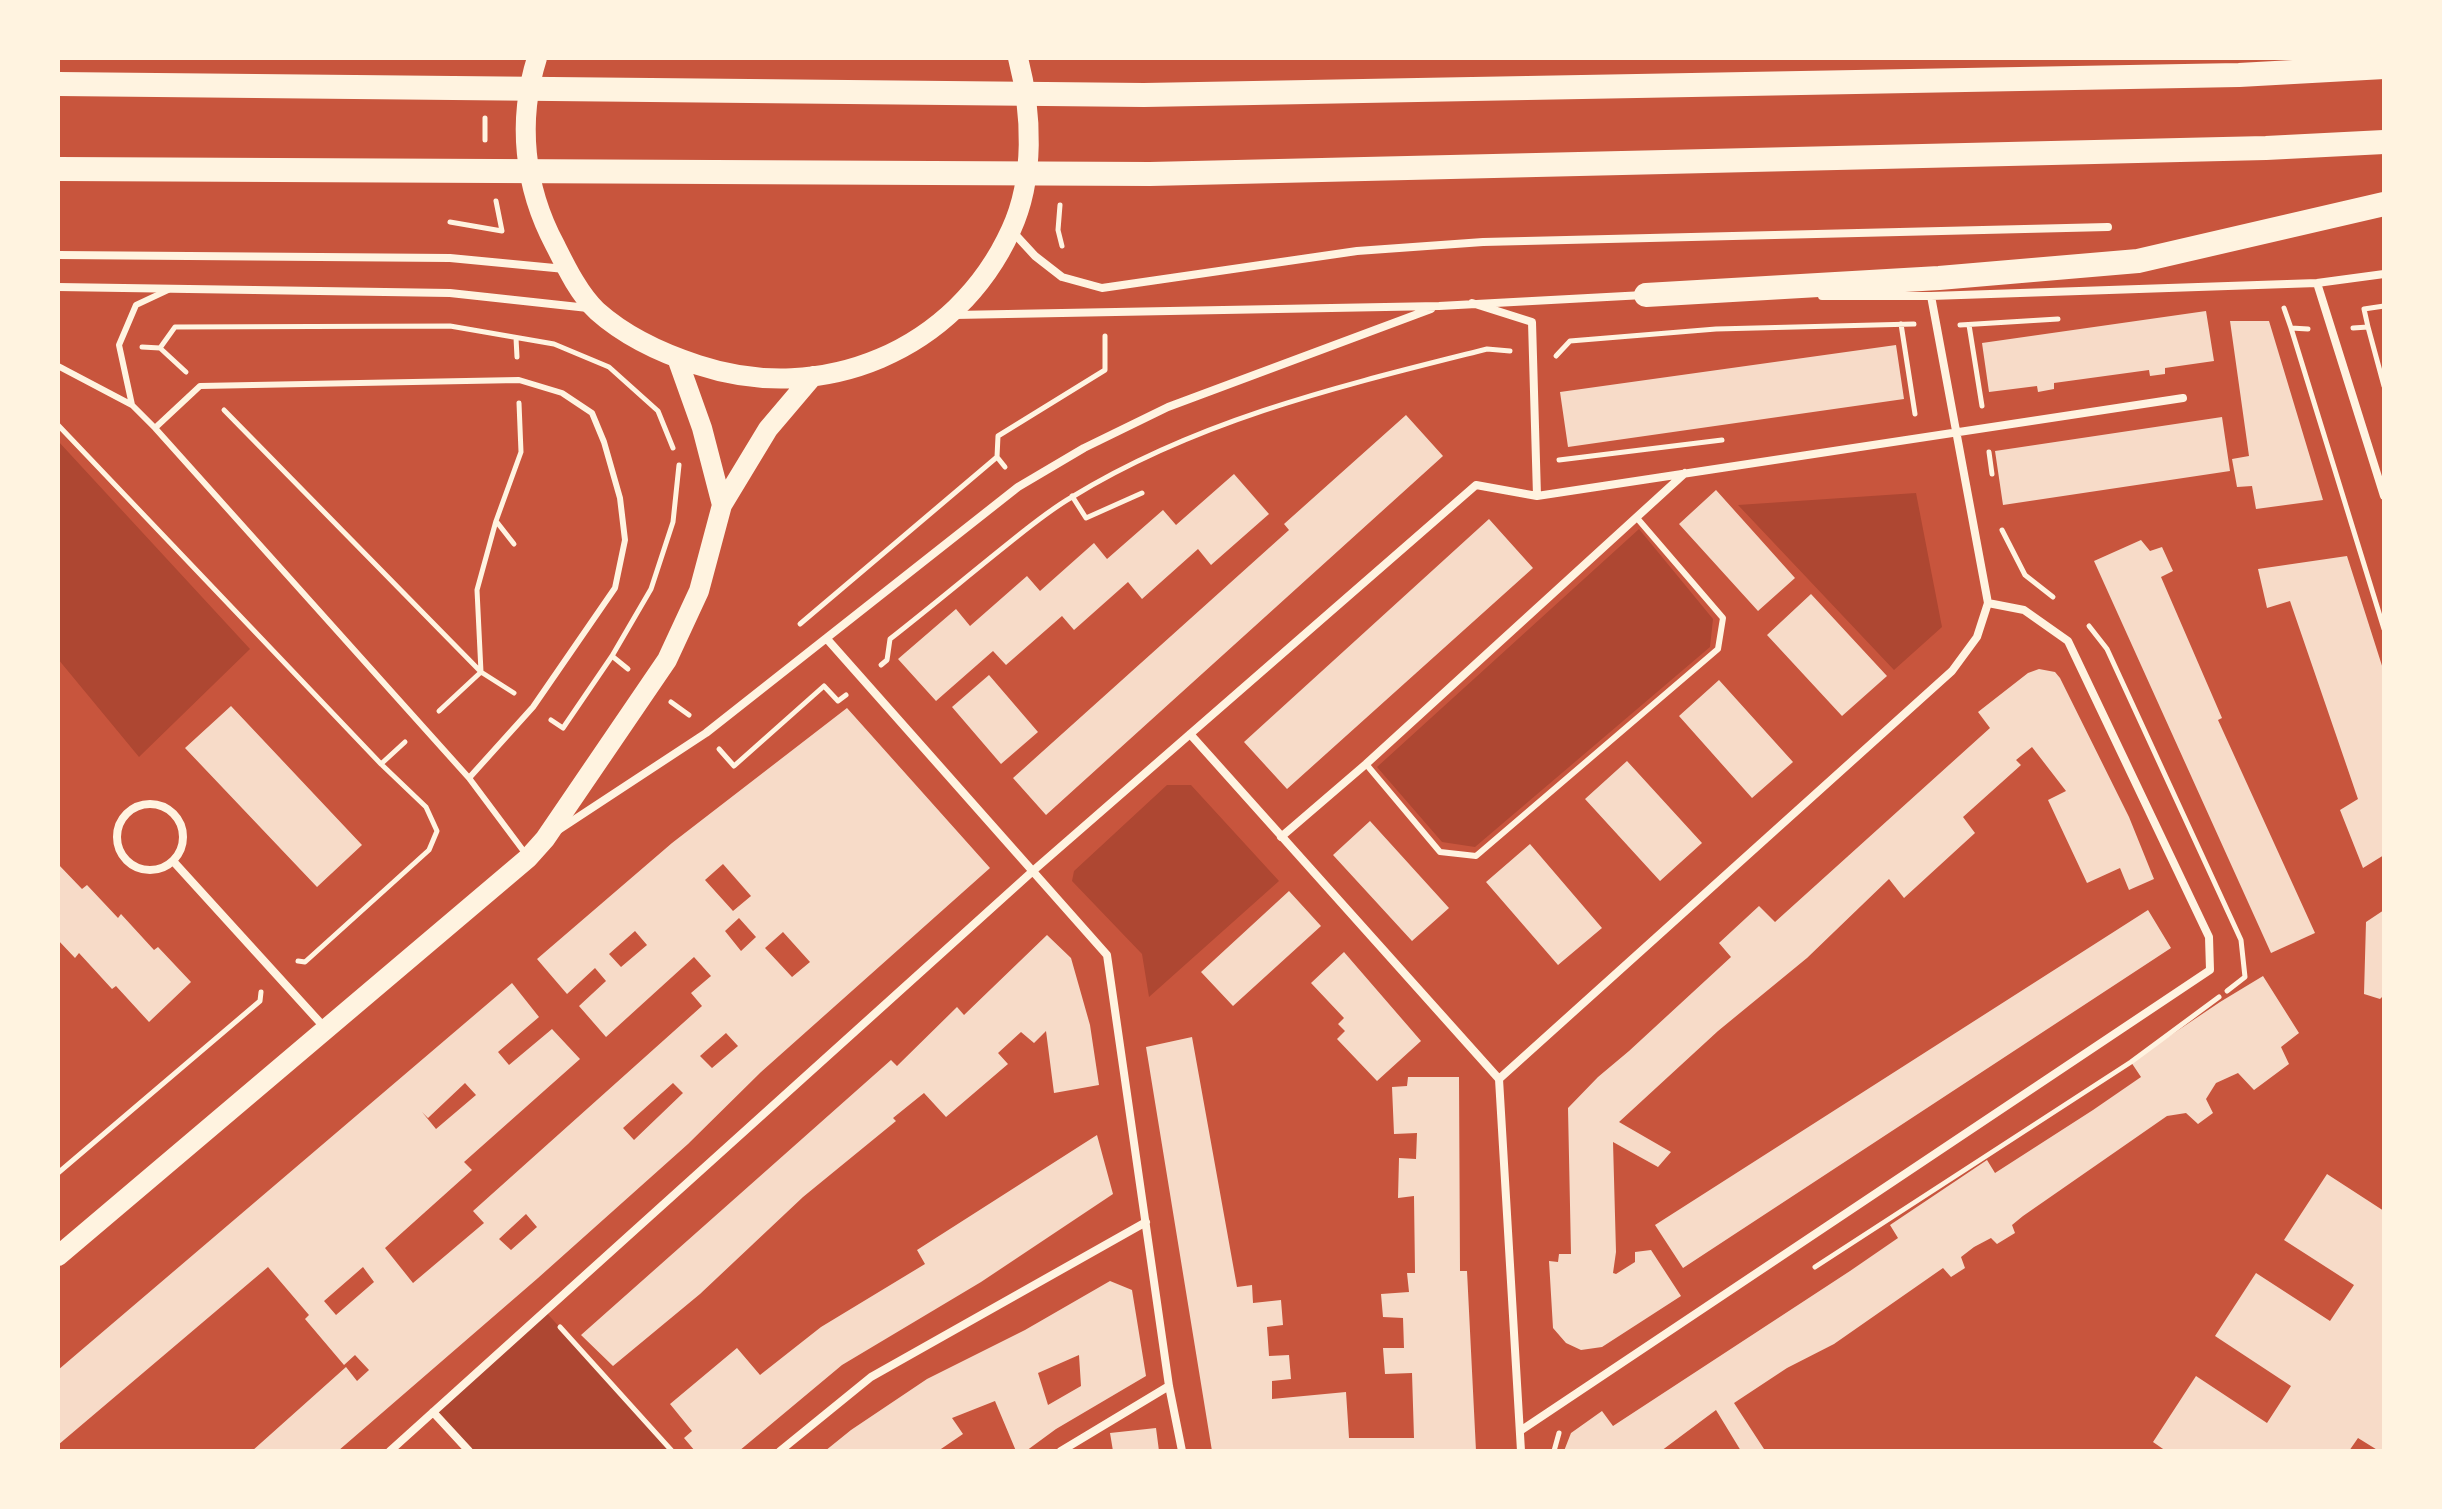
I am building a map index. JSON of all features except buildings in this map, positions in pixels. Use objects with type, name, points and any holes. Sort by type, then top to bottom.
[{"type":"highway","points":[[58,84],[1144,95],[2223,76],[2384,67]]},
{"type":"highway","points":[[58,169],[1150,174],[2266,148],[2384,142]]},
{"type":"highway","points":[[1646,295],[1939,278],[2138,261],[2384,204]]},
{"type":"main road","points":[[537,58],[526,113],[526,150],[531,185],[542,220],[568,270],[595,309],[638,340],[677,358],[721,373],[766,378],[813,376],[852,369],[889,356],[925,336],[949,315],[980,280],[1013,224],[1026,174],[1029,129],[1025,84],[1018,58]]},
{"type":"main road","points":[[677,358],[702,428],[722,505]]},
{"type":"main road","points":[[58,1256],[528,858],[545,839],[667,660],[699,591],[722,505],[768,429],[813,376]]},
{"type":"street","points":[[1013,224],[1035,256],[1062,277],[1102,288],[1357,251],[1483,242],[2108,227]]},
{"type":"street","points":[[58,255],[450,258],[568,270]]},
{"type":"street","points":[[1811,297],[2317,283],[2384,274]]},
{"type":"street","points":[[2317,283],[2384,496]]},
{"type":"street","points":[[58,287],[450,293],[595,309]]},
{"type":"street","points":[[949,315],[1439,306],[1646,295],[1796,297]]},
{"type":"street","points":[[1499,1079],[1952,671],[1977,637],[1988,603],[1931,296]]},
{"type":"street","points":[[1472,303],[1532,322],[1537,496]]},
{"type":"street","points":[[545,839],[706,733],[1018,487],[1084,448],[1168,407],[1439,306]]},
{"type":"street","points":[[390,1451],[1034,870],[1476,485],[1537,496],[2183,398]]},
{"type":"street","points":[[1281,837],[1366,764],[1686,472]]},
{"type":"street","points":[[1520,1431],[2210,970],[2209,937],[2068,641],[2024,610],[1988,603]]},
{"type":"street","points":[[827,639],[1107,955],[1169,1386],[1182,1451]]},
{"type":"street","points":[[1190,734],[1499,1079],[1521,1451]]},
{"type":"street","points":[[155,805],[174,814],[183,833],[179,853],[173,861],[151,870],[130,864],[117,845],[120,822],[127,813],[135,807],[155,805]]},
{"type":"street","points":[[173,861],[325,1028]]},
{"type":"street","points":[[780,1451],[871,1377],[1146,1222]]},
{"type":"street","points":[[1061,1451],[1169,1386]]},
{"type":"street","points":[[433,1412],[469,1451]]},
{"type":"lane","points":[[132,405],[119,345],[136,305],[169,289]]},
{"type":"lane","points":[[58,366],[132,405],[155,428],[469,778],[528,858]]},
{"type":"lane","points":[[155,428],[200,386],[519,380],[562,393],[592,413],[620,498],[625,540],[615,588],[533,707],[469,778]]},
{"type":"lane","points":[[1366,764],[1440,852],[1476,856],[1718,649],[1723,618],[1637,518]]},
{"type":"path","points":[[1058,230],[1062,201]]},
{"type":"path","points":[[450,222],[502,231],[500,215]]},
{"type":"path","points":[[2283,303],[2384,629]]},
{"type":"path","points":[[2384,306],[2364,309],[2384,386]]},
{"type":"path","points":[[1041,518],[997,457],[998,436],[1105,370],[1104,313]]},
{"type":"path","points":[[1556,369],[1557,356],[1570,341],[1716,329],[1969,325],[2061,319]]},
{"type":"path","points":[[1900,416],[1915,414],[1901,324]]},
{"type":"path","points":[[1969,325],[1993,478]]},
{"type":"path","points":[[119,345],[160,348],[175,327],[450,326],[554,344],[609,367],[658,411],[679,464],[673,522],[651,589],[612,656],[563,728],[481,672],[236,422]]},
{"type":"path","points":[[2291,328],[2332,330],[2368,327]]},
{"type":"path","points":[[612,656],[690,716],[734,766],[824,686],[838,701],[887,660],[890,639],[1041,518],[1072,496],[1177,443],[1321,391],[1487,349],[1557,356]]},
{"type":"path","points":[[481,672],[477,590],[496,521],[521,452],[520,413]]},
{"type":"path","points":[[58,425],[381,764],[426,807],[437,831],[429,850],[305,962],[295,960],[259,993],[260,1001],[58,1173]]},
{"type":"path","points":[[1557,448],[1560,462],[1730,439]]},
{"type":"path","points":[[796,627],[997,457]]},
{"type":"path","points":[[1072,496],[1086,518],[1142,493]]},
{"type":"path","points":[[496,521],[514,544]]},
{"type":"path","points":[[1999,522],[2010,551],[2025,575],[2064,605]]},
{"type":"path","points":[[1802,1275],[2131,1062],[2245,977],[2241,940],[2226,904],[2107,649],[2083,620]]},
{"type":"path","points":[[544,1310],[672,1451]]},
{"type":"path","points":[[1554,1451],[1560,1431]]},
{"type":"shaded area","points":[[58,441],[250,649],[139,757],[58,659]]},
{"type":"shaded area","points":[[1916,493],[1942,627],[1894,670],[1738,505]]},
{"type":"shaded area","points":[[1639,529],[1713,619],[1710,647],[1475,847],[1442,842],[1377,767]]},
{"type":"shaded area","points":[[1167,785],[1191,785],[1279,881],[1149,997],[1142,954],[1072,881],[1074,871]]},
{"type":"shaded area","points":[[544,1310],[672,1451],[469,1451],[433,1412]]}]
